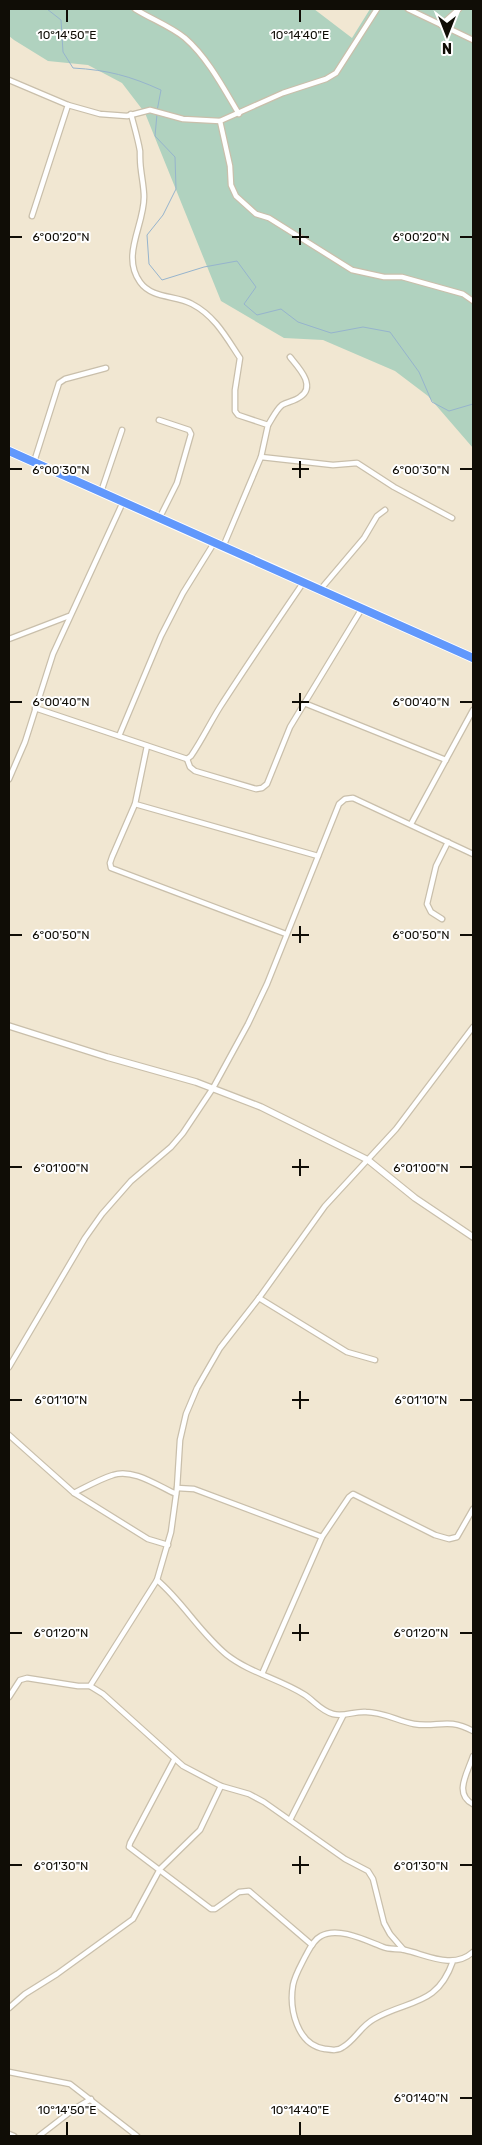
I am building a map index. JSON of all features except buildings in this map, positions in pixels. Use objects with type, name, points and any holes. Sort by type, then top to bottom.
[{"type":"highway","points":[[9,450],[361,610],[473,658]]},
{"type":"street","points":[[134,9],[167,26],[192,45],[207,64],[239,114]]},
{"type":"street","points":[[9,80],[68,105],[100,114],[121,116],[150,110],[183,119],[220,121],[283,94],[326,80],[336,73],[377,9]]},
{"type":"street","points":[[408,9],[473,40]]},
{"type":"street","points":[[441,25],[458,9]]},
{"type":"street","points":[[32,216],[68,105]]},
{"type":"street","points":[[131,114],[140,152],[144,196],[143,212],[134,240],[133,265],[136,274],[141,284],[151,291],[161,296],[190,303],[203,311],[219,326],[240,358],[234,411],[238,415],[268,425]]},
{"type":"street","points":[[220,121],[230,166],[232,185],[236,196],[256,214],[269,218],[352,270],[384,277],[402,277],[463,294],[473,301]]},
{"type":"street","points":[[223,547],[261,456],[268,425],[280,407],[298,399],[304,394],[306,387],[304,374],[290,357]]},
{"type":"street","points":[[34,462],[59,384],[65,379],[106,368]]},
{"type":"street","points":[[159,420],[189,430],[191,434],[178,483],[159,518]]},
{"type":"street","points":[[101,492],[122,430]]},
{"type":"street","points":[[261,456],[333,465],[357,463],[394,487],[452,518]]},
{"type":"street","points":[[9,779],[24,742],[53,654],[123,502]]},
{"type":"street","points":[[320,590],[364,538],[377,516],[384,510]]},
{"type":"street","points":[[119,736],[161,636],[183,593],[214,543]]},
{"type":"street","points":[[187,759],[191,756],[232,688],[303,583]]},
{"type":"street","points":[[187,759],[194,771],[256,789],[262,788],[267,784],[290,727],[361,610]]},
{"type":"street","points":[[9,640],[69,616]]},
{"type":"street","points":[[304,703],[446,760]]},
{"type":"street","points":[[35,708],[187,759]]},
{"type":"street","points":[[411,824],[473,710]]},
{"type":"street","points":[[147,746],[135,804],[112,857],[111,868],[286,934]]},
{"type":"street","points":[[9,1367],[85,1238],[102,1214],[131,1181],[170,1147],[213,1088],[248,1024],[267,984],[339,804],[345,799],[353,798],[473,854]]},
{"type":"street","points":[[135,804],[318,856]]},
{"type":"street","points":[[442,919],[431,912],[427,904],[436,866],[448,842]]},
{"type":"street","points":[[9,1026],[213,1088],[261,1107],[368,1160],[415,1198],[473,1237]]},
{"type":"street","points":[[90,1686],[157,1580],[168,1545],[177,1488],[180,1440],[186,1414],[197,1388],[220,1348],[259,1298],[325,1206],[396,1129],[473,1027]]},
{"type":"street","points":[[259,1298],[347,1352],[375,1360]]},
{"type":"street","points":[[9,1435],[74,1493],[148,1539],[168,1545]]},
{"type":"street","points":[[74,1493],[114,1474],[126,1473],[176,1494]]},
{"type":"street","points":[[177,1488],[194,1488],[322,1537]]},
{"type":"street","points":[[262,1674],[322,1537],[348,1497],[354,1494],[435,1535],[449,1539],[457,1537],[473,1509]]},
{"type":"street","points":[[157,1580],[171,1592],[196,1623],[226,1654],[236,1661],[305,1695],[323,1710],[343,1716],[358,1711],[369,1712],[414,1724],[457,1724],[473,1731]]},
{"type":"street","points":[[9,1697],[20,1680],[27,1678],[78,1686],[90,1686],[103,1694],[160,1744],[174,1760],[220,1786],[257,1798],[345,1858],[368,1871],[373,1879],[384,1923],[402,1949]]},
{"type":"street","points":[[290,1820],[343,1716]]},
{"type":"street","points":[[473,1756],[461,1790],[463,1796],[473,1804]]},
{"type":"street","points":[[174,1760],[129,1847],[211,1909],[215,1909],[239,1892],[249,1891],[312,1944]]},
{"type":"street","points":[[9,2008],[25,1994],[57,1974],[133,1919],[160,1869],[200,1830],[220,1786]]},
{"type":"street","points":[[453,1961],[443,1984],[434,1992],[401,2009],[375,2018],[361,2028],[344,2047],[335,2050],[322,2049],[313,2045],[301,2035],[292,1995],[295,1976],[312,1944],[320,1936],[334,1934],[363,1938],[390,1949],[402,1949],[444,1961],[453,1961],[466,1957],[473,1952]]},
{"type":"street","points":[[9,2072],[70,2084],[137,2136]]},
{"type":"street","points":[[39,2136],[74,2109],[91,2099]]},
{"type":"street","points":[[9,2134],[14,2136]]},
{"type":"green space","points":[[9,9],[314,9],[352,38],[370,9],[473,9],[473,448],[428,396],[395,371],[323,340],[284,338],[221,301],[145,113],[122,83],[88,65],[48,61],[14,40],[9,36]]},
{"type":"waterway","points":[[47,9],[61,20],[63,52],[73,68],[119,74],[161,90],[157,111]]},
{"type":"waterway","points":[[157,114],[155,136],[175,157],[176,189],[163,215],[147,235],[149,264],[162,280],[204,267],[237,261],[256,287],[244,304],[257,315],[281,309],[298,322],[331,333],[363,327],[390,332],[419,372],[432,402],[449,411],[473,404]]}]
